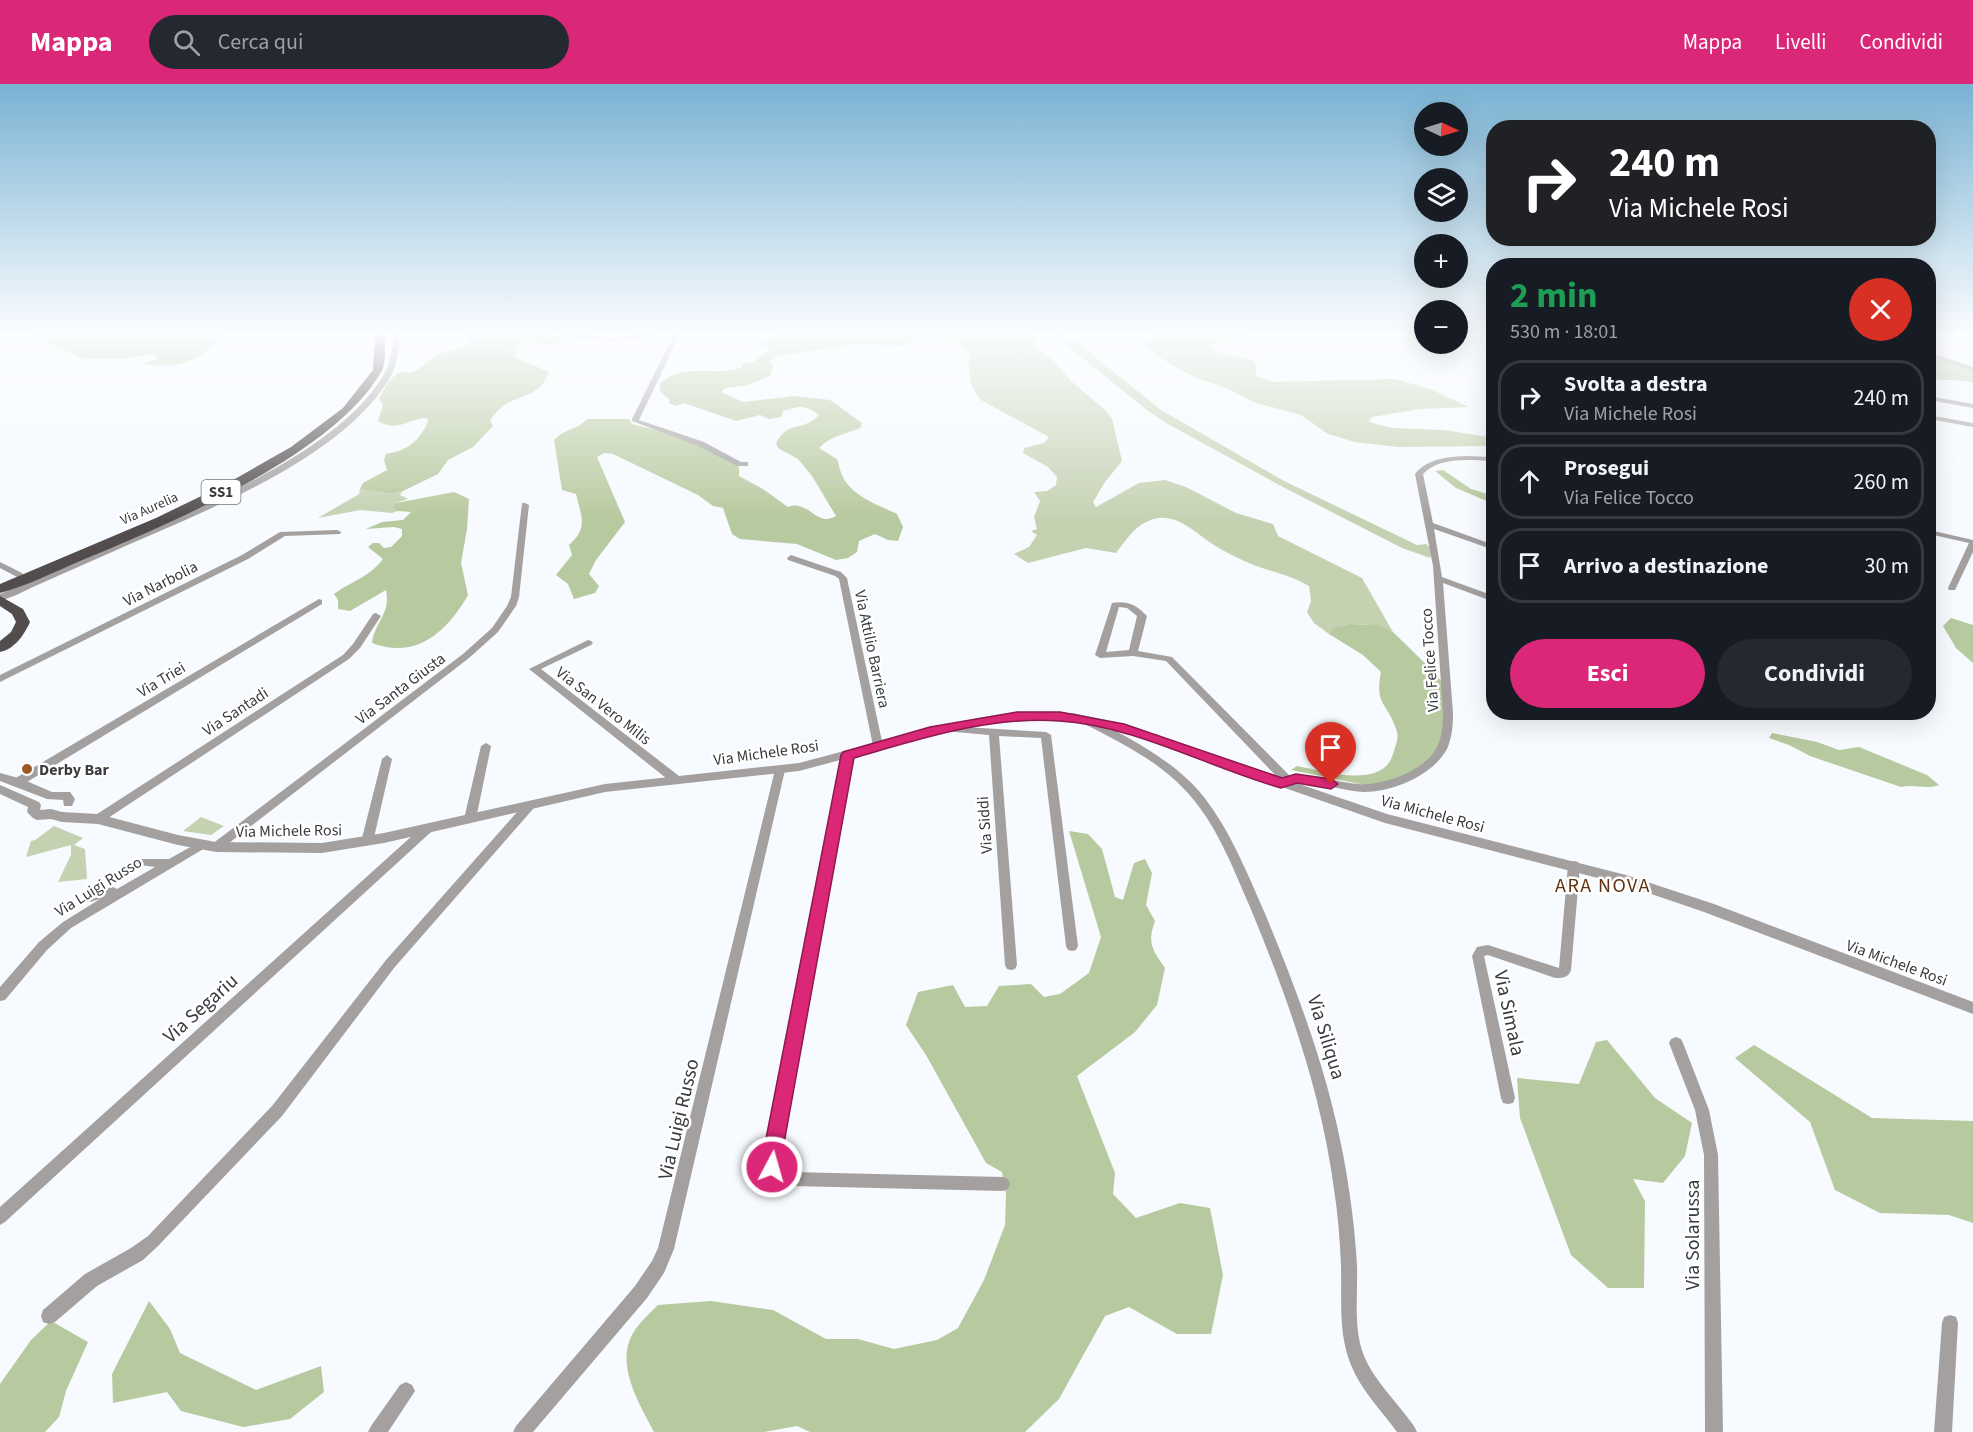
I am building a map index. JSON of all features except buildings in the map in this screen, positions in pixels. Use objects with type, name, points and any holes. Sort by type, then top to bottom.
[{"type":"highway","name":"Via Aurelia","points":[[0,583],[189,501],[255,467],[306,435],[349,395]]},
{"type":"highway","name":"Via Aurelia","points":[[0,589],[216,494],[297,448],[346,410],[360,395]]},
{"type":"highway","points":[[0,599],[23,618],[23,625],[12,639],[0,648]]},
{"type":"street","points":[[0,599],[207,507],[296,458],[335,431],[371,395]]},
{"type":"street","points":[[647,395],[636,421],[701,444],[740,464],[745,464]]},
{"type":"street","points":[[1936,399],[1973,406]]},
{"type":"street","points":[[1936,418],[1973,425]]},
{"type":"street","name":"Via Felice Tocco","points":[[1284,782],[1296,778],[1354,788],[1377,788],[1397,782],[1427,767],[1436,759],[1444,745],[1448,719],[1438,578],[1430,525],[1419,482],[1422,469],[1446,460],[1486,459]]},
{"type":"street","name":"Via Santa Giusta","points":[[216,847],[466,656],[497,628],[509,611],[515,597],[525,505]]},
{"type":"street","points":[[1430,525],[1486,545]]},
{"type":"street","name":"Via Narbolia","points":[[0,679],[245,557],[277,536],[288,533],[337,532]]},
{"type":"street","points":[[1936,534],[1973,543],[1952,588]]},
{"type":"street","name":"Via Attilio Barriera","points":[[791,558],[838,574],[843,578],[878,746]]},
{"type":"street","points":[[0,565],[19,575]]},
{"type":"street","points":[[1438,578],[1486,595]]},
{"type":"street","name":"Via Triei","points":[[18,782],[319,602]]},
{"type":"street","points":[[1132,653],[1142,616],[1135,608],[1124,604],[1115,605],[1100,655],[1132,653],[1169,659],[1284,782]]},
{"type":"street","name":"Via Santadi","points":[[98,819],[346,657],[357,646],[376,616]]},
{"type":"street","name":"Via San Vero Milis","points":[[588,643],[534,669],[675,779]]},
{"type":"street","name":"Via Michele Rosi","points":[[0,789],[35,806],[33,812],[37,815],[51,814],[62,817],[98,819],[216,847],[298,849],[367,842],[605,788],[780,770],[847,755],[945,728],[1017,717],[1083,719],[1124,728],[1385,818],[1574,865],[1709,908],[1973,1008]]},
{"type":"street","name":"Via Siliqua","points":[[1083,719],[1150,756],[1186,784],[1211,814],[1235,857],[1295,1002],[1322,1091],[1343,1199],[1349,1263],[1351,1337],[1355,1354],[1367,1377],[1408,1432]]},
{"type":"street","points":[[945,728],[1046,735],[1072,946]]},
{"type":"street","name":"Via Siddi","points":[[994,732],[1011,965]]},
{"type":"street","points":[[470,819],[486,746]]},
{"type":"street","points":[[847,755],[772,1154],[772,1167],[778,1175],[791,1179],[1003,1184]]},
{"type":"street","points":[[367,842],[387,759]]},
{"type":"street","name":"Via Luigi Russo","points":[[522,1432],[641,1292],[658,1267],[666,1249],[780,770]]},
{"type":"street","name":"Via Michele Rosi","points":[[0,777],[51,796],[66,795],[68,803],[98,819]]},
{"type":"street","points":[[35,806],[51,796]]},
{"type":"street","points":[[51,814],[68,803]]},
{"type":"street","points":[[49,1316],[92,1280],[137,1254],[153,1241],[250,1140],[297,1086],[390,963],[529,806]]},
{"type":"street","name":"Via Segariu","points":[[0,1217],[427,829]]},
{"type":"street","name":"Via Luigi Russo","points":[[0,996],[60,930],[201,845]]},
{"type":"street","points":[[143,862],[170,863]]},
{"type":"street","name":"Via Simala","points":[[1508,1098],[1478,954],[1488,950],[1555,973],[1562,973],[1565,970],[1574,865]]},
{"type":"street","points":[[90,897],[126,889]]},
{"type":"street","name":"Via Solarussa","points":[[1676,1043],[1702,1110],[1711,1155],[1714,1432]]},
{"type":"street","points":[[1943,1432],[1950,1323]]},
{"type":"street","points":[[376,1432],[406,1390]]},
{"type":"green space","points":[[381,395],[526,395],[500,408],[490,420],[493,426],[473,447],[448,460],[438,474],[392,494],[360,489],[363,483],[387,470],[384,460],[386,454],[412,444],[421,435],[428,422],[427,418],[392,426],[378,421],[383,405],[379,399]]},
{"type":"green space","points":[[664,395],[727,395],[743,402],[794,396],[830,400],[862,423],[860,428],[833,438],[819,448],[837,459],[842,475],[853,490],[867,500],[897,514],[903,527],[898,541],[888,540],[875,534],[859,541],[857,552],[848,558],[836,560],[797,544],[740,539],[732,534],[723,508],[713,506],[698,495],[613,454],[604,453],[597,457],[625,522],[596,560],[589,574],[599,586],[595,593],[574,599],[568,584],[556,575],[572,555],[569,545],[579,533],[582,521],[576,494],[562,490],[554,440],[588,419],[629,419],[632,424],[702,445],[728,459],[739,467],[739,476],[763,489],[788,507],[803,507],[825,519],[836,516],[812,476],[798,459],[778,448],[776,443],[786,431],[807,424],[819,415],[814,411],[798,407],[783,411],[781,417],[769,419],[760,415],[736,421],[684,403],[676,406],[669,403],[669,399]]},
{"type":"green space","points":[[977,395],[1087,395],[1112,419],[1122,461],[1093,502],[1096,507],[1139,483],[1165,480],[1186,487],[1236,513],[1273,524],[1278,536],[1362,578],[1393,632],[1369,625],[1351,624],[1335,629],[1329,634],[1314,623],[1307,612],[1311,601],[1309,586],[1294,578],[1244,561],[1215,546],[1187,526],[1170,519],[1151,520],[1141,525],[1116,553],[1086,548],[1028,563],[1014,554],[1029,547],[1037,535],[1031,531],[1037,529],[1034,517],[1040,501],[1034,492],[1047,491],[1056,485],[1057,477],[1048,467],[1023,453],[1024,448],[1044,443],[1049,437],[981,400]]},
{"type":"green space","points":[[1128,395],[1142,395],[1161,410],[1284,481],[1417,545],[1426,544],[1433,550],[1430,558],[1402,548],[1281,486],[1148,411]]},
{"type":"green space","points":[[1239,395],[1443,395],[1469,407],[1420,409],[1372,417],[1369,422],[1392,428],[1444,430],[1486,437],[1486,446],[1398,447],[1355,442],[1328,434],[1301,415],[1253,402]]},
{"type":"green space","points":[[1443,470],[1471,489],[1486,494],[1486,501],[1456,488],[1435,471]]},
{"type":"green space","points":[[360,489],[392,494],[403,491],[400,495],[408,499],[396,503],[392,508],[398,511],[392,513],[360,510],[318,518],[359,494]]},
{"type":"green space","points":[[454,492],[469,499],[461,563],[468,595],[450,620],[429,639],[403,648],[372,643],[385,612],[386,590],[350,611],[338,609],[338,600],[334,594],[366,575],[383,559],[368,547],[373,543],[379,543],[384,548],[391,547],[402,536],[402,529],[394,527],[366,529],[382,522],[403,520],[411,512],[392,508],[396,503]]},
{"type":"green space","points":[[1951,618],[1973,625],[1973,663],[1956,648],[1943,626]]},
{"type":"green space","points":[[1350,624],[1378,625],[1393,632],[1438,676],[1442,683],[1445,732],[1440,750],[1414,772],[1383,783],[1365,785],[1291,770],[1297,766],[1336,774],[1365,775],[1377,772],[1387,765],[1393,754],[1397,735],[1394,723],[1379,692],[1381,672],[1363,655],[1329,634],[1334,628]]},
{"type":"green space","points":[[1772,733],[1817,742],[1839,750],[1859,747],[1927,775],[1939,785],[1901,787],[1810,756],[1769,738]]},
{"type":"green space","points":[[201,817],[224,826],[211,835],[183,831]]},
{"type":"green space","points":[[54,826],[83,838],[74,845],[85,849],[87,879],[58,882],[71,855],[71,845],[26,857],[31,841]]},
{"type":"green space","points":[[1069,831],[1088,834],[1102,849],[1115,897],[1123,900],[1134,863],[1145,859],[1152,873],[1146,905],[1155,921],[1151,935],[1152,946],[1165,968],[1157,1005],[1135,1032],[1077,1076],[1115,1173],[1113,1194],[1136,1218],[1180,1203],[1210,1208],[1223,1275],[1211,1334],[1177,1334],[1129,1307],[1105,1316],[1059,1399],[1025,1432],[810,1432],[797,1426],[764,1432],[654,1432],[631,1382],[627,1369],[627,1355],[629,1342],[635,1330],[658,1305],[711,1301],[773,1310],[826,1339],[858,1339],[894,1349],[937,1340],[958,1328],[984,1280],[1005,1225],[1006,1195],[1002,1172],[986,1163],[926,1055],[906,1025],[918,992],[953,985],[965,1007],[987,1006],[999,986],[1031,984],[1044,997],[1060,994],[1089,973],[1101,937]]},
{"type":"green space","points":[[1607,1040],[1655,1098],[1692,1123],[1685,1156],[1663,1183],[1633,1179],[1645,1201],[1644,1288],[1608,1288],[1571,1255],[1520,1118],[1517,1078],[1579,1084],[1596,1042]]},
{"type":"green space","points":[[1754,1045],[1872,1118],[1973,1121],[1973,1223],[1949,1215],[1880,1213],[1835,1190],[1810,1122],[1735,1058]]},
{"type":"green space","points":[[149,1301],[170,1329],[180,1353],[256,1390],[321,1366],[324,1392],[290,1419],[243,1427],[181,1411],[167,1392],[113,1403],[112,1374]]},
{"type":"green space","points":[[51,1321],[88,1342],[66,1391],[59,1417],[45,1432],[0,1432],[0,1384],[31,1340]]},
{"type":"place","name":"Derby Bar","points":[[27,769]]},
{"type":"district","name":"ARA NOVA","points":[[1603,885]]},
{"type":"route","points":[[772,1167],[772,1154],[847,755],[930,732],[984,721],[1017,717],[1060,716],[1124,728],[1281,783],[1296,778],[1331,784]]}]
